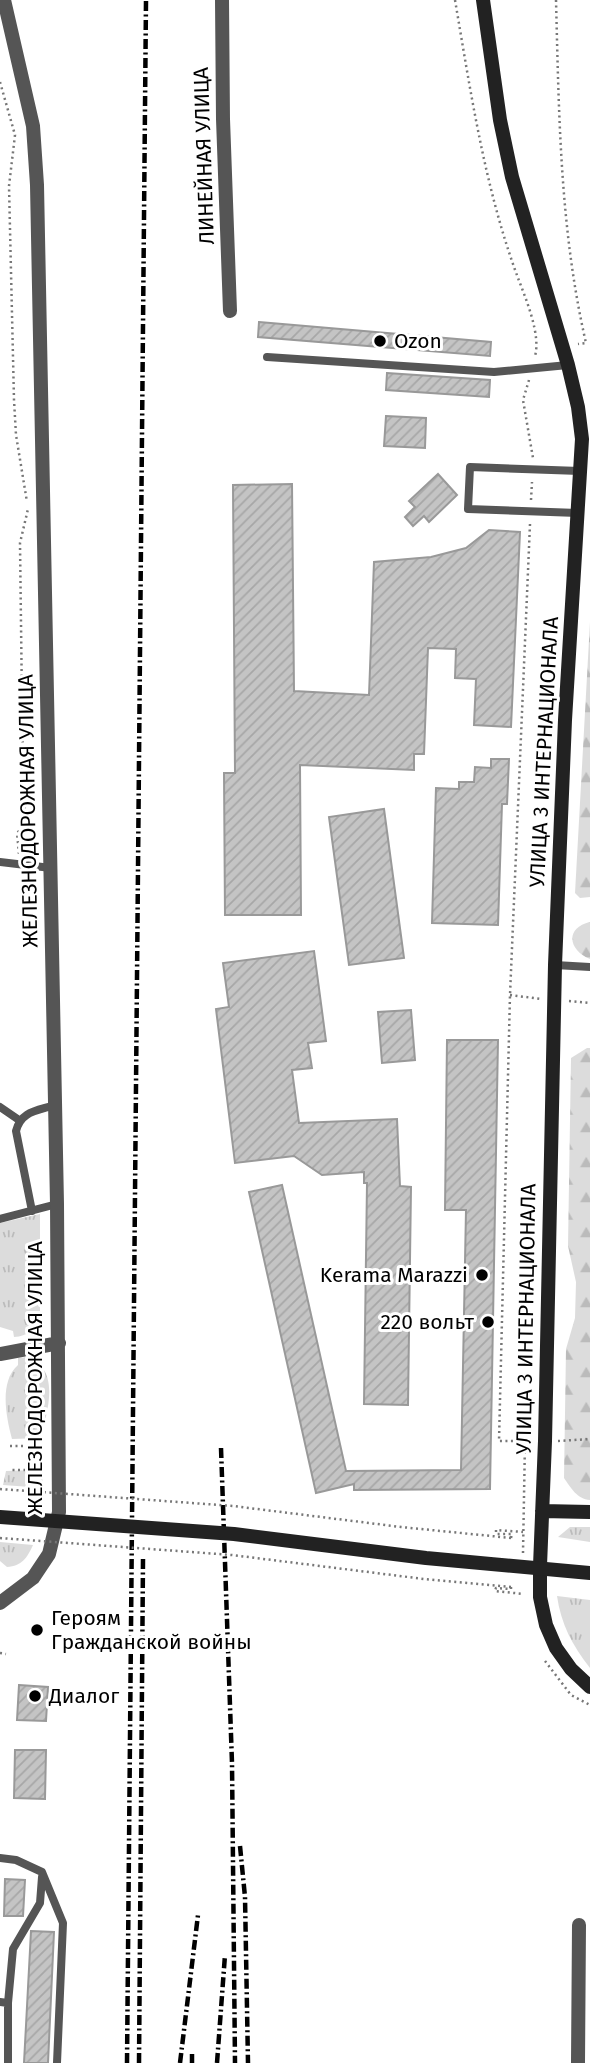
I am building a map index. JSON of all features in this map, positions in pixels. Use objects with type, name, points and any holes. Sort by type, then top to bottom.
[{"type":"main road","name":"УЛИЦА 3 ИНТЕРНАЦИОНАЛА","points":[[484,2],[500,120],[512,177],[568,365],[586,440],[580,471],[565,720],[555,965],[540,1597],[546,1625],[556,1648],[571,1669],[590,1687]]},
{"type":"main road","points":[[542,1511],[590,1512]]},
{"type":"main road","points":[[0,1517],[234,1534],[426,1558],[590,1573]]},
{"type":"street","name":"ЖЕЛЕЗНОДОРОЖНАЯ УЛИЦА","points":[[0,1603],[33,1578],[49,1554],[59,1512],[57,1204],[37,186],[33,126],[4,0]]},
{"type":"street","name":"ЛИНЕЙНАЯ УЛИЦА","points":[[222,0],[230,312]]},
{"type":"street","points":[[0,1354],[59,1343]]},
{"type":"street","points":[[578,2063],[579,1925]]},
{"type":"lane","points":[[267,357],[495,372],[568,365]]},
{"type":"lane","points":[[578,513],[468,509],[470,467],[580,471]]},
{"type":"lane","points":[[0,862],[51,868]]},
{"type":"lane","points":[[555,965],[590,967]]},
{"type":"lane","points":[[32,1210],[16,1131],[19,1120],[26,1114],[55,1105]]},
{"type":"lane","points":[[0,1107],[19,1120]]},
{"type":"lane","points":[[0,1219],[57,1204]]},
{"type":"lane","points":[[0,1858],[16,1860],[42,1872],[63,1923],[57,2063]]},
{"type":"lane","points":[[8,2063],[4,2002],[13,1949],[40,1903],[42,1872]]},
{"type":"path","points":[[455,0],[475,124],[506,246],[526,300],[538,346],[523,400],[533,469],[510,995],[499,1441],[525,1441]]},
{"type":"path","points":[[555,0],[561,176],[570,262],[586,343],[590,349]]},
{"type":"path","points":[[0,82],[15,135],[9,186],[14,400],[16,435],[28,507],[20,543],[23,783],[26,824],[17,833],[20,864]]},
{"type":"path","points":[[562,344],[586,343]]},
{"type":"path","points":[[10,1446],[36,1446],[36,1470],[10,1470]]},
{"type":"path","points":[[0,1489],[233,1506],[511,1538],[512,1534],[496,1534],[496,1530],[523,1532]]},
{"type":"path","points":[[0,1538],[232,1555],[425,1580],[511,1587],[511,1590],[496,1588],[495,1591],[524,1594]]},
{"type":"path","points":[[0,1653],[6,1654]]},
{"type":"green space","points":[[590,622],[590,897],[580,898],[575,893]]},
{"type":"green space","points":[[590,922],[590,959],[577,951],[572,940],[576,929]]},
{"type":"green space","points":[[590,1048],[590,1500],[578,1495],[564,1478],[566,1349],[575,1318],[576,1282],[568,1246],[571,1058]]},
{"type":"green space","points":[[40,1214],[40,1317],[30,1332],[14,1337],[13,1331],[0,1327],[0,1223]]},
{"type":"green space","points":[[29,1357],[39,1364],[48,1382],[46,1416],[41,1438],[12,1439],[7,1419],[6,1389],[12,1372],[18,1365],[18,1358]]},
{"type":"green space","points":[[6,1471],[41,1471],[44,1488],[3,1485]]},
{"type":"green space","points":[[570,1527],[590,1527],[590,1542],[558,1537]]},
{"type":"green space","points":[[0,1542],[33,1545],[23,1560],[17,1565],[7,1567],[0,1561]]},
{"type":"green space","points":[[557,1596],[590,1600],[590,1668],[568,1634]]},
{"type":"building","points":[[259,322],[491,342],[490,356],[258,337]]},
{"type":"building","points":[[387,373],[490,380],[489,397],[386,390]]},
{"type":"building","points":[[386,416],[426,418],[425,448],[384,446]]},
{"type":"building","points":[[438,474],[457,495],[429,522],[424,516],[413,526],[405,517],[415,507],[409,501]]},
{"type":"building","points":[[292,484],[294,691],[369,695],[374,562],[431,557],[466,548],[489,530],[520,532],[511,727],[474,725],[476,679],[455,678],[456,649],[428,648],[424,754],[414,754],[414,770],[300,765],[301,915],[225,915],[224,773],[235,773],[233,485]]},
{"type":"building","points":[[491,759],[509,759],[507,804],[502,804],[498,925],[432,923],[436,788],[459,789],[459,782],[474,782],[475,767],[491,768]]},
{"type":"building","points":[[384,809],[404,958],[349,965],[329,817]]},
{"type":"building","points":[[314,951],[326,1041],[308,1043],[312,1068],[292,1070],[299,1123],[397,1119],[400,1186],[411,1187],[408,1405],[364,1404],[367,1183],[364,1183],[364,1172],[322,1175],[294,1156],[235,1163],[216,1009],[229,1007],[223,963]]},
{"type":"building","points":[[411,1010],[415,1060],[382,1063],[378,1012]]},
{"type":"building","points":[[447,1040],[498,1040],[490,1489],[354,1490],[354,1484],[316,1493],[249,1192],[282,1185],[346,1471],[461,1470],[466,1210],[445,1210]]},
{"type":"building","points":[[19,1685],[48,1687],[46,1721],[17,1720]]},
{"type":"building","points":[[15,1750],[46,1750],[45,1799],[14,1798]]},
{"type":"building","points":[[5,1879],[25,1880],[23,1916],[4,1916]]},
{"type":"building","points":[[31,1931],[54,1932],[48,2063],[24,2063]]},
{"type":"railway","points":[[127,2063],[146,0]]},
{"type":"railway","points":[[221,1448],[232,1763],[235,2063]]},
{"type":"railway","points":[[139,2063],[143,1559]]},
{"type":"railway","points":[[240,1846],[245,1897],[248,2063]]},
{"type":"railway","points":[[180,2063],[198,1915]]},
{"type":"railway","points":[[217,2063],[225,1955]]},
{"type":"railway","points":[[192,2054],[192,2063]]},
{"type":"place","name":"Ozon","points":[[380,341]]},
{"type":"place","name":"Kerama Marazzi","points":[[482,1275]]},
{"type":"place","name":"220 вольт","points":[[488,1322]]},
{"type":"place","name":"Героям Гражданской войны","points":[[37,1630]]},
{"type":"place","name":"Диалог","points":[[35,1696]]}]
